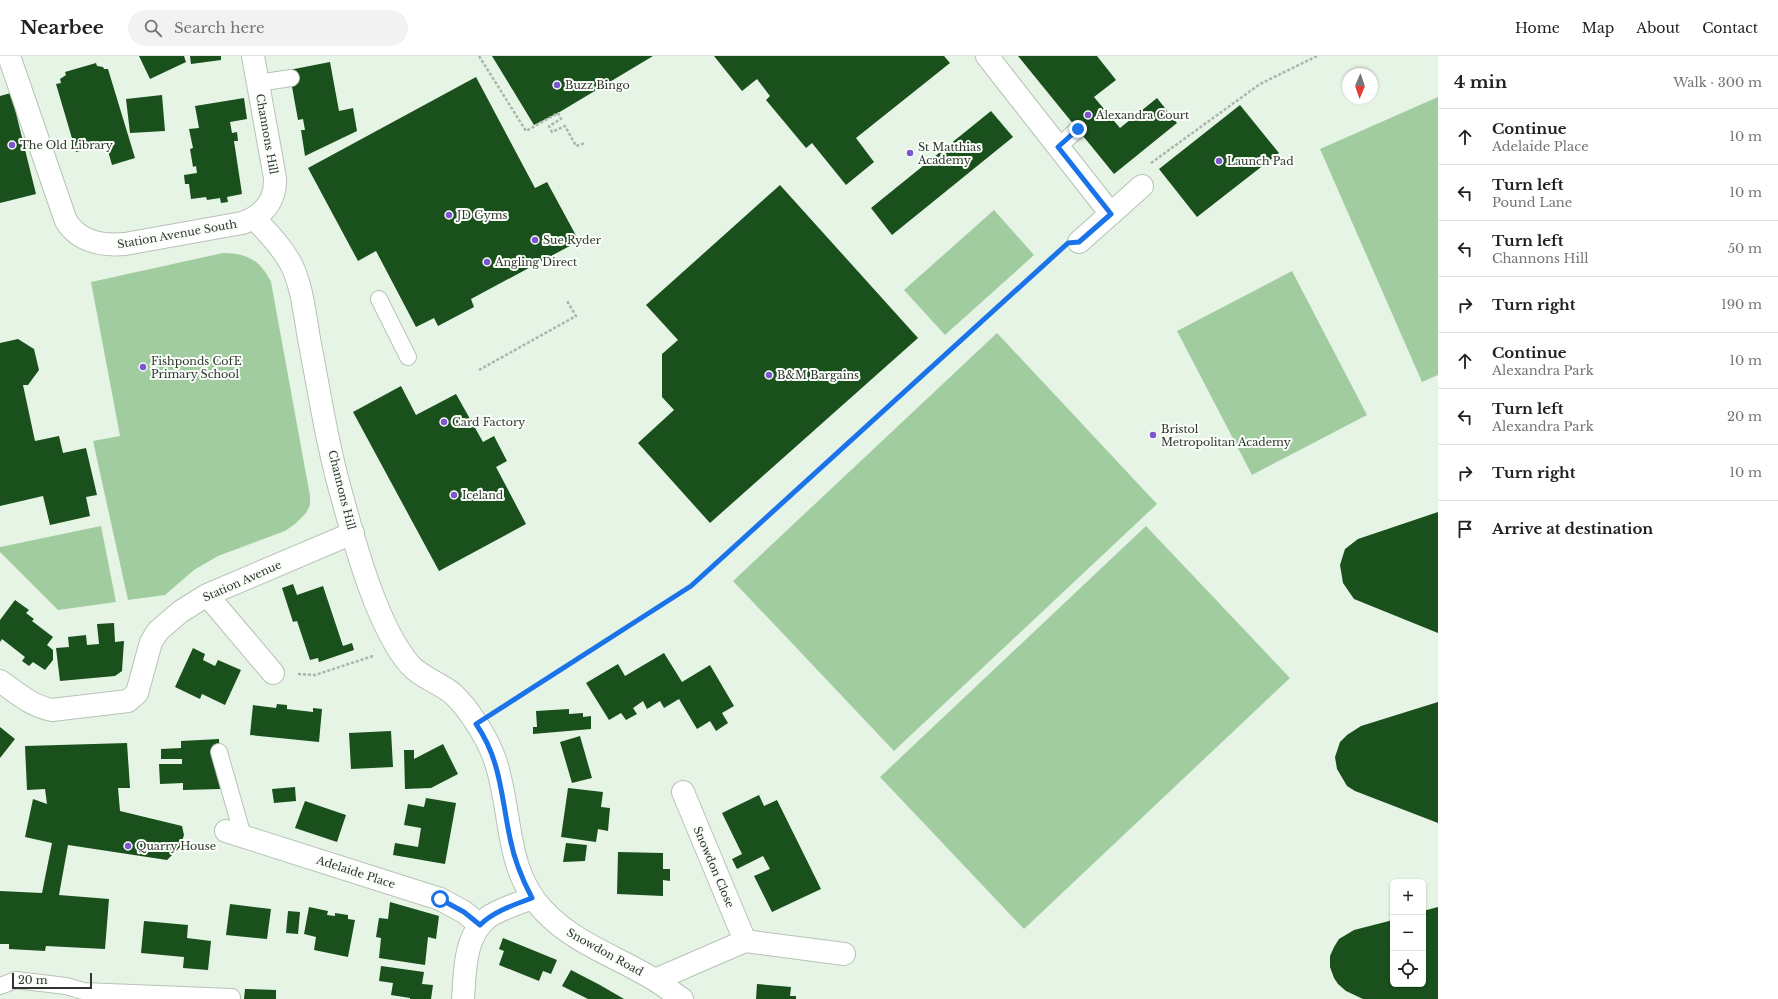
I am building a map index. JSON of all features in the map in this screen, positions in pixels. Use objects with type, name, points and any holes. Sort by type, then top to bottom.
[{"type":"street","name":"Station Avenue South","points":[[9,56],[62,213],[70,228],[80,237],[101,244],[125,244],[242,224],[254,218]]},
{"type":"street","name":"Channons Hill","points":[[253,56],[276,188],[270,203],[254,218],[290,261],[298,284],[342,499],[371,590],[398,648],[412,667],[453,695],[461,703],[476,724],[493,755],[499,773],[510,839],[519,870],[532,898]]},
{"type":"street","points":[[987,56],[1111,214]]},
{"type":"street","points":[[1079,242],[1142,186]]},
{"type":"street","name":"Station Avenue","points":[[0,681],[31,704],[52,710],[128,701],[137,693],[151,642],[158,631],[180,612],[207,595],[353,533]]},
{"type":"street","points":[[207,595],[273,673]]},
{"type":"street","name":"Snowdon Close","points":[[683,792],[745,941]]},
{"type":"street","name":"Adelaide Place","points":[[234,833],[440,899],[464,912],[480,925]]},
{"type":"street","points":[[463,999],[466,961],[473,935],[480,925],[497,912],[532,898]]},
{"type":"street","name":"Snowdon Road","points":[[532,898],[565,930],[580,940],[655,980],[682,999]]},
{"type":"street","points":[[655,980],[745,941],[844,954]]},
{"type":"lane","points":[[258,83],[291,78]]},
{"type":"lane","points":[[1058,147],[1078,129]]},
{"type":"lane","points":[[380,299],[408,357]]},
{"type":"lane","points":[[219,752],[234,833]]},
{"type":"lane","points":[[0,988],[16,980],[66,986],[82,991],[232,997]]},
{"type":"path","points":[[479,56],[526,131],[558,113],[560,119],[549,126],[552,132],[565,126],[576,146],[585,143]]},
{"type":"path","points":[[1142,186],[1142,170],[1260,84],[1317,56]]},
{"type":"path","points":[[476,724],[691,586],[1068,243],[1079,242]]},
{"type":"path","points":[[479,370],[576,316],[567,301]]},
{"type":"path","points":[[273,673],[315,675],[398,648]]},
{"type":"green space","points":[[1438,97],[1438,375],[1422,382],[1320,149]]},
{"type":"green space","points":[[994,210],[1034,255],[945,335],[904,290]]},
{"type":"green space","points":[[223,253],[239,254],[252,259],[267,274],[271,282],[310,496],[310,505],[306,513],[285,531],[218,556],[194,570],[165,595],[128,600],[93,441],[120,436],[91,282]]},
{"type":"green space","points":[[1292,271],[1367,415],[1252,475],[1177,331]]},
{"type":"green space","points":[[997,333],[1157,504],[894,751],[733,581]]},
{"type":"green space","points":[[101,526],[116,602],[58,610],[0,552],[0,547]]},
{"type":"green space","points":[[1146,526],[1290,678],[1024,929],[880,777]]},
{"type":"building","points":[[139,56],[184,56],[186,62],[150,79]]},
{"type":"building","points":[[190,56],[221,56],[221,60],[191,64]]},
{"type":"building","name":"Buzz Bingo","points":[[492,56],[653,56],[558,113],[534,125]]},
{"type":"building","points":[[714,56],[944,56],[950,63],[856,138],[874,162],[846,185],[812,143],[806,148],[766,100],[770,96],[757,79],[742,91]]},
{"type":"building","name":"Alexandra Court","points":[[1018,56],[1097,56],[1116,80],[1094,97],[1120,128],[1157,98],[1177,123],[1114,174]]},
{"type":"building","points":[[330,62],[339,111],[353,108],[357,131],[305,156],[301,130],[305,130],[303,119],[298,120],[289,70]]},
{"type":"building","points":[[96,63],[97,66],[108,69],[135,158],[112,165],[106,144],[76,152],[56,84],[61,83],[60,79],[66,75],[65,72]]},
{"type":"building","name":"JD Gyms","points":[[476,77],[535,188],[547,182],[579,241],[471,299],[474,307],[438,326],[434,318],[416,327],[376,251],[358,261],[308,168]]},
{"type":"building","name":"The Old Library","points":[[11,93],[36,194],[0,203],[0,96]]},
{"type":"building","points":[[162,95],[165,131],[130,133],[126,99]]},
{"type":"building","points":[[244,98],[247,119],[230,122],[232,133],[237,132],[238,141],[234,141],[242,194],[227,197],[228,202],[221,203],[220,198],[207,200],[206,197],[191,199],[189,184],[185,184],[184,175],[197,173],[196,166],[193,167],[190,149],[193,148],[189,129],[199,128],[195,106]]},
{"type":"building","name":"Launch Pad","points":[[1240,105],[1279,153],[1197,217],[1159,169]]},
{"type":"building","points":[[991,111],[1013,137],[892,235],[871,208]]},
{"type":"building","name":"B&M Bargains","points":[[780,185],[918,338],[710,523],[638,443],[674,410],[662,397],[662,354],[678,340],[646,305]]},
{"type":"building","points":[[18,339],[34,349],[39,370],[28,385],[23,385],[35,441],[59,436],[63,453],[86,448],[97,495],[86,497],[90,516],[50,525],[43,496],[0,506],[0,343]]},
{"type":"building","name":"Iceland","points":[[401,386],[416,415],[456,394],[483,442],[494,436],[507,461],[496,467],[526,524],[439,571],[353,412]]},
{"type":"building","points":[[1438,512],[1438,633],[1354,599],[1343,583],[1340,565],[1345,549],[1358,539]]},
{"type":"building","points":[[293,584],[297,595],[323,586],[343,646],[352,643],[354,650],[319,662],[318,658],[310,660],[297,621],[293,622],[282,588]]},
{"type":"building","points":[[15,600],[29,610],[26,613],[34,619],[32,621],[53,637],[47,645],[53,650],[53,660],[45,670],[33,662],[29,666],[22,661],[25,657],[2,639],[0,642],[0,620]]},
{"type":"building","points":[[114,623],[115,642],[124,641],[122,671],[115,676],[60,681],[56,648],[69,647],[68,637],[86,635],[87,645],[99,644],[97,624]]},
{"type":"building","points":[[193,648],[205,654],[203,660],[215,666],[218,660],[241,670],[225,705],[202,694],[200,699],[175,687]]},
{"type":"building","points":[[664,653],[682,682],[710,665],[734,706],[722,713],[728,723],[716,731],[710,721],[697,729],[679,699],[664,708],[660,701],[647,709],[643,701],[633,708],[637,714],[626,720],[621,713],[609,720],[586,683],[618,664],[625,676]]},
{"type":"building","points":[[1438,702],[1438,823],[1355,791],[1347,786],[1337,769],[1335,757],[1340,742],[1347,735],[1361,726]]},
{"type":"building","points":[[277,704],[287,705],[287,709],[313,712],[313,708],[322,709],[319,742],[250,735],[253,705],[276,708]]},
{"type":"building","points":[[569,709],[569,714],[583,713],[583,717],[591,716],[591,729],[533,734],[533,727],[537,727],[536,711]]},
{"type":"building","points":[[0,727],[15,739],[0,758]]},
{"type":"building","points":[[391,731],[393,767],[351,769],[349,733]]},
{"type":"building","points":[[580,736],[592,778],[572,783],[560,742]]},
{"type":"building","points":[[219,739],[220,789],[183,790],[183,783],[160,784],[159,764],[182,764],[182,759],[161,759],[161,749],[181,748],[181,741]]},
{"type":"building","name":"Quarry House","points":[[127,743],[130,788],[118,788],[120,811],[182,826],[184,835],[180,847],[167,860],[68,845],[59,895],[109,899],[105,949],[46,946],[45,951],[9,949],[9,944],[0,944],[0,891],[42,893],[52,843],[25,837],[33,799],[47,804],[45,789],[27,790],[25,746]]},
{"type":"building","points":[[443,744],[458,774],[431,788],[405,789],[404,750],[414,750],[414,759]]},
{"type":"building","points":[[295,787],[296,801],[274,803],[272,789]]},
{"type":"building","points":[[568,788],[603,792],[601,807],[610,808],[608,831],[598,829],[596,842],[561,837]]},
{"type":"building","points":[[759,795],[764,806],[777,800],[821,889],[772,912],[754,876],[770,869],[763,856],[737,869],[732,859],[742,854],[722,813]]},
{"type":"building","points":[[426,798],[456,803],[445,864],[393,855],[395,843],[418,847],[421,828],[404,825],[408,804],[424,807]]},
{"type":"building","points":[[305,801],[346,815],[337,842],[295,828]]},
{"type":"building","points":[[566,843],[587,845],[585,861],[563,862]]},
{"type":"building","points":[[618,852],[663,853],[663,869],[670,869],[670,881],[663,880],[663,896],[617,894]]},
{"type":"building","points":[[390,902],[439,916],[436,939],[428,937],[425,965],[379,958],[381,938],[376,937],[379,918],[388,919]]},
{"type":"building","points":[[230,904],[271,909],[267,939],[226,935]]},
{"type":"building","points":[[309,907],[328,911],[327,915],[335,916],[335,913],[348,915],[348,919],[355,920],[348,957],[314,950],[316,937],[304,934]]},
{"type":"building","points":[[1438,907],[1438,999],[1363,999],[1346,991],[1338,984],[1330,967],[1330,956],[1339,939],[1354,930],[1390,921],[1390,987],[1426,987],[1426,910]]},
{"type":"building","points":[[288,911],[300,912],[298,934],[286,933]]},
{"type":"building","points":[[144,921],[188,925],[187,938],[211,941],[208,970],[183,968],[184,957],[141,953]]},
{"type":"building","points":[[503,938],[557,960],[551,974],[543,971],[539,981],[499,965],[504,951],[499,949]]},
{"type":"building","points":[[381,966],[424,972],[422,984],[433,985],[431,999],[410,999],[391,995],[393,983],[379,981]]},
{"type":"building","points":[[571,970],[624,999],[588,999],[562,986]]},
{"type":"building","points":[[757,984],[791,987],[790,996],[796,996],[796,999],[756,999]]},
{"type":"building","points":[[245,989],[276,990],[276,999],[244,999]]},
{"type":"place","name":"Buzz Bingo","points":[[557,85]]},
{"type":"place","name":"Alexandra Court","points":[[1088,115]]},
{"type":"place","name":"The Old Library","points":[[12,145]]},
{"type":"place","name":"St Matthias Academy","points":[[910,153]]},
{"type":"place","name":"Launch Pad","points":[[1219,161]]},
{"type":"place","name":"JD Gyms","points":[[449,215]]},
{"type":"place","name":"Sue Ryder","points":[[535,240]]},
{"type":"place","name":"Angling Direct","points":[[487,262]]},
{"type":"place","name":"Fishponds CofE Primary School","points":[[143,367]]},
{"type":"place","name":"B&M Bargains","points":[[769,375]]},
{"type":"place","name":"Card Factory","points":[[444,422]]},
{"type":"place","name":"Bristol Metropolitan Academy","points":[[1153,435]]},
{"type":"place","name":"Iceland","points":[[454,495]]},
{"type":"place","name":"Quarry House","points":[[128,846]]},
{"type":"route","points":[[440,899],[464,912],[480,925],[497,912],[532,898],[519,870],[510,839],[499,773],[493,755],[483,734],[476,724],[691,586],[1068,243],[1079,242],[1111,214],[1058,147],[1078,129]]}]
